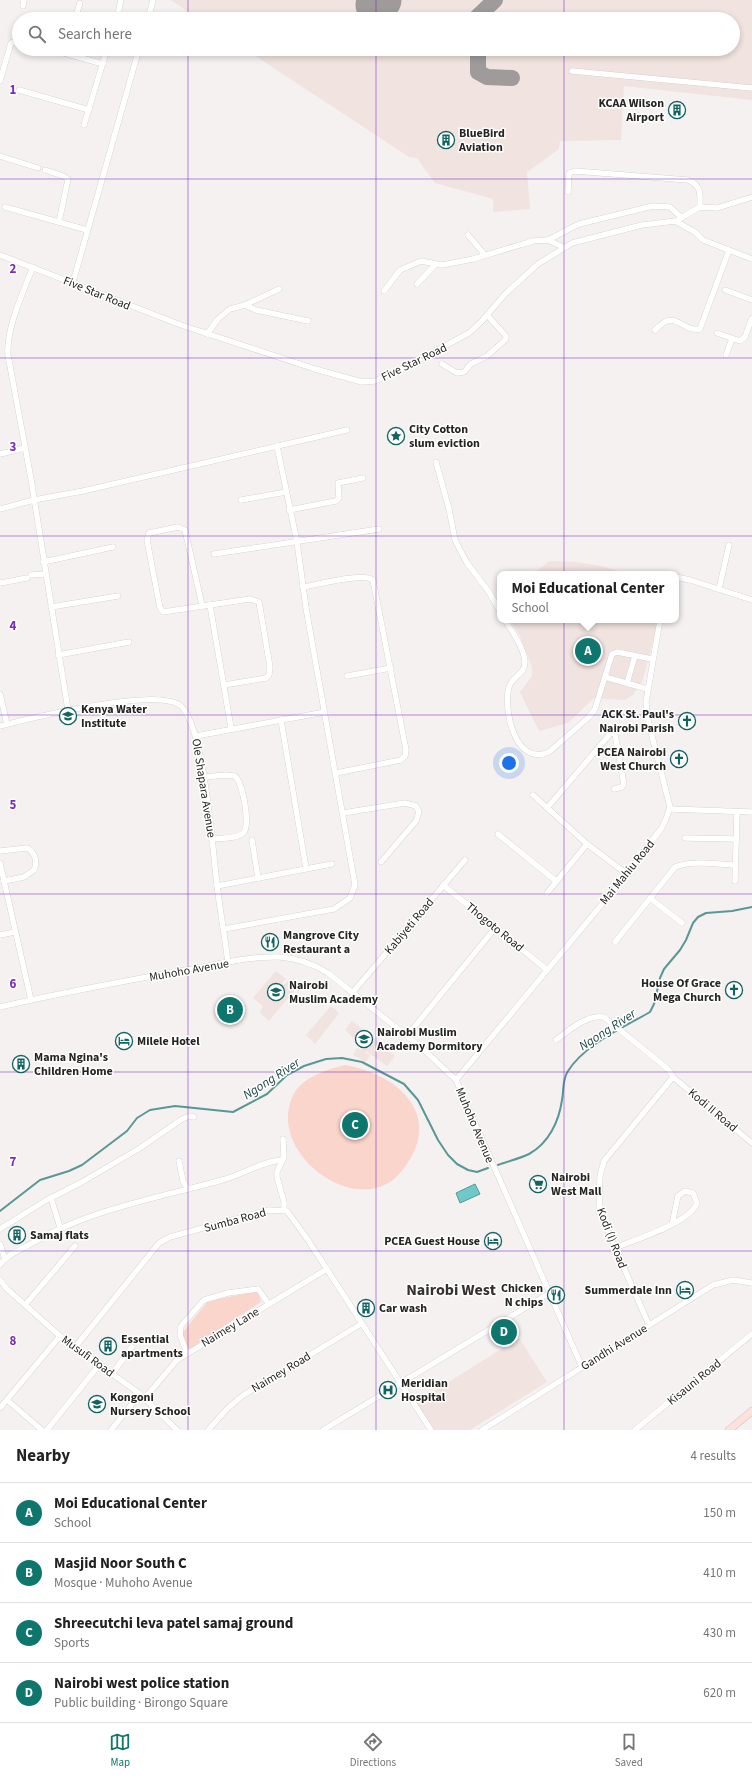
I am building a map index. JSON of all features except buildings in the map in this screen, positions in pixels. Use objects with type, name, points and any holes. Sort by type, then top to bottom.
[{"type":"main road","points":[[729,1430],[752,1411]]},
{"type":"street","points":[[118,12],[121,0]]},
{"type":"street","points":[[150,12],[153,0]]},
{"type":"street","points":[[77,12],[80,3]]},
{"type":"street","points":[[0,81],[12,43]]},
{"type":"street","points":[[80,56],[103,64]]},
{"type":"street","points":[[84,125],[105,56]]},
{"type":"street","points":[[72,282],[137,56]]},
{"type":"street","points":[[572,71],[752,88]]},
{"type":"street","points":[[19,90],[89,110]]},
{"type":"street","points":[[0,156],[38,168]]},
{"type":"street","points":[[45,170],[68,179],[59,222]]},
{"type":"street","points":[[568,192],[569,173],[575,170],[688,180],[700,189],[700,207],[717,208],[752,197]]},
{"type":"street","points":[[384,291],[404,267],[423,261],[435,265],[466,260],[533,241],[548,240],[578,224],[653,206],[670,208],[682,218]]},
{"type":"street","points":[[5,207],[87,230]]},
{"type":"street","name":"Five Star Road","points":[[0,255],[148,313],[207,334],[316,370],[351,380],[369,382],[396,372],[449,346],[469,333],[488,315],[505,294],[534,268],[563,247],[582,240],[642,225],[675,221],[700,207]]},
{"type":"street","points":[[675,221],[689,228],[703,240],[752,259]]},
{"type":"street","points":[[468,235],[485,255]]},
{"type":"street","points":[[548,240],[563,247]]},
{"type":"street","points":[[655,330],[662,322],[671,320],[700,330],[729,250]]},
{"type":"street","points":[[417,284],[435,265]]},
{"type":"street","points":[[33,267],[24,289],[7,344],[8,361],[34,500],[68,710]]},
{"type":"street","points":[[207,334],[224,312],[234,307],[245,305],[279,288]]},
{"type":"street","points":[[725,290],[752,300]]},
{"type":"street","points":[[245,305],[256,310],[308,321]]},
{"type":"street","points":[[442,364],[457,373],[464,372],[473,362],[487,356],[506,339],[506,336],[488,315]]},
{"type":"street","points":[[717,333],[732,339],[740,341],[743,340],[752,321]]},
{"type":"street","points":[[726,355],[732,339]]},
{"type":"street","points":[[0,509],[34,500],[83,491],[347,430]]},
{"type":"street","points":[[224,929],[334,909],[350,898],[354,891],[354,879],[303,587],[297,542],[289,510],[277,446]]},
{"type":"street","points":[[0,454],[24,448]]},
{"type":"street","points":[[436,462],[449,509],[455,540],[467,564],[489,592],[497,606]]},
{"type":"street","points":[[289,510],[337,500],[338,483],[363,478]]},
{"type":"street","points":[[241,500],[286,492]]},
{"type":"street","points":[[202,605],[185,530],[178,527],[149,533],[147,540],[162,610],[165,612],[202,605],[250,599],[257,600],[260,604],[270,667],[269,675],[266,678],[224,685]]},
{"type":"street","points":[[214,554],[379,529]]},
{"type":"street","points":[[719,589],[729,545]]},
{"type":"street","points":[[43,562],[114,547]]},
{"type":"street","points":[[0,583],[45,574]]},
{"type":"street","points":[[303,587],[356,578],[368,577],[373,580],[406,750],[405,756],[397,762],[336,773]]},
{"type":"street","points":[[679,578],[752,600]]},
{"type":"street","points":[[51,607],[118,596]]},
{"type":"street","points":[[210,605],[231,728]]},
{"type":"street","points":[[507,623],[519,644],[525,659],[525,667],[520,675],[509,686],[507,703],[511,727],[522,748],[529,752],[545,754],[550,752],[589,717],[595,709],[612,654],[617,652],[652,659]]},
{"type":"street","points":[[659,623],[652,659],[646,702],[670,809],[752,812]]},
{"type":"street","points":[[58,654],[129,642]]},
{"type":"street","points":[[627,683],[635,656]]},
{"type":"street","points":[[347,676],[391,668]]},
{"type":"street","points":[[605,677],[647,689]]},
{"type":"street","points":[[0,694],[7,724]]},
{"type":"street","name":"Ole Shapara Avenue","points":[[0,726],[68,710],[130,701],[165,699],[179,704],[186,710],[196,736],[204,777],[228,963]]},
{"type":"street","points":[[196,736],[231,728],[325,712]]},
{"type":"street","points":[[281,720],[306,868]]},
{"type":"street","points":[[547,808],[610,734],[613,733],[624,784],[622,787],[614,789]]},
{"type":"street","points":[[204,777],[226,775],[235,776],[238,779],[248,826],[247,830],[241,835],[212,839]]},
{"type":"street","points":[[533,796],[587,844],[627,874]]},
{"type":"street","points":[[343,814],[405,803],[416,806],[419,812],[416,821],[381,862]]},
{"type":"street","name":"Mai Mahiu Road","points":[[456,1080],[492,1039],[546,969],[627,874],[661,829],[670,809]]},
{"type":"street","points":[[735,881],[737,812]]},
{"type":"street","points":[[498,834],[556,881]]},
{"type":"street","points":[[685,838],[736,839]]},
{"type":"street","points":[[252,840],[258,878]]},
{"type":"street","points":[[547,893],[587,844]]},
{"type":"street","points":[[0,851],[27,848],[33,852],[36,860],[34,870],[27,876],[4,881]]},
{"type":"street","name":"Kabiyeti Road","points":[[353,992],[465,860]]},
{"type":"street","points":[[0,863],[31,1000]]},
{"type":"street","points":[[217,886],[332,864]]},
{"type":"street","points":[[615,942],[670,873],[682,864],[735,865]]},
{"type":"street","name":"Thogoto Road","points":[[443,885],[546,969]]},
{"type":"street","points":[[650,898],[682,923]]},
{"type":"street","points":[[407,1036],[496,928]]},
{"type":"street","points":[[0,935],[15,932]]},
{"type":"street","name":"Muhoho Avenue","points":[[0,1007],[228,963],[264,958],[295,959],[314,964],[334,976],[407,1036],[456,1080],[548,1294],[582,1367]]},
{"type":"street","name":"Kodi II Road","points":[[556,1040],[570,1029],[597,1017],[604,1017],[668,1069],[673,1077],[752,1142]]},
{"type":"street","name":"Kodi (I) Road","points":[[649,1325],[614,1248],[598,1206],[601,1165],[673,1077]]},
{"type":"street","points":[[0,1229],[134,1151],[182,1119],[190,1116],[194,1117]]},
{"type":"street","points":[[283,1139],[285,1152],[277,1172],[277,1178],[284,1202],[284,1210]]},
{"type":"street","points":[[0,1265],[5,1259],[60,1227],[144,1199],[237,1176],[272,1161],[282,1160]]},
{"type":"street","points":[[179,1161],[183,1181],[188,1189]]},
{"type":"street","points":[[614,1248],[672,1224],[694,1209],[697,1201],[693,1193],[685,1191],[678,1196],[672,1224]]},
{"type":"street","points":[[51,1198],[60,1227]]},
{"type":"street","name":"Sumba Road","points":[[76,1346],[159,1243],[170,1237],[269,1210],[284,1210],[296,1222],[431,1430]]},
{"type":"street","points":[[0,1244],[5,1259]]},
{"type":"street","points":[[25,1304],[75,1246]]},
{"type":"street","name":"Naimey Lane","points":[[111,1430],[171,1366],[187,1353],[268,1303],[327,1269]]},
{"type":"street","name":"Musufi Road","points":[[0,1280],[6,1288],[60,1336],[76,1346],[142,1397],[176,1430]]},
{"type":"street","name":"Gandhi Avenue","points":[[482,1430],[719,1282],[733,1280],[752,1283]]},
{"type":"street","points":[[187,1353],[180,1335],[181,1326],[204,1300],[228,1293],[258,1289],[268,1303]]},
{"type":"street","points":[[323,1430],[548,1294]]},
{"type":"street","name":"Naimey Road","points":[[208,1430],[227,1408],[242,1396],[361,1324]]},
{"type":"street","name":"Kisauni Road","points":[[635,1430],[752,1334]]},
{"type":"street","points":[[0,1408],[60,1336]]},
{"type":"street","points":[[112,1374],[132,1347]]},
{"type":"street","points":[[47,1430],[99,1365]]},
{"type":"street","points":[[7,1400],[42,1430]]},
{"type":"shaded area","points":[[171,0],[752,0],[752,100],[624,86],[621,140],[560,141],[559,149],[527,172],[530,209],[493,212],[493,199],[435,183],[417,158],[409,157],[256,56],[740,56],[740,12],[189,12]]},
{"type":"shaded area","points":[[550,561],[576,562],[601,566],[618,571],[536,571]]},
{"type":"shaded area","points":[[512,623],[658,623],[642,682],[633,695],[625,700],[594,698],[568,723],[539,731],[520,692],[532,676],[532,667],[520,636]]},
{"type":"shaded area","name":"Nairobi Muslim Academy","points":[[276,971],[286,979],[282,983],[284,985],[291,978],[299,985],[269,1021],[260,1012],[263,1006],[253,998]]},
{"type":"shaded area","name":"Nairobi Muslim Academy","points":[[331,1006],[339,1013],[315,1044],[306,1035]]},
{"type":"shaded area","name":"Nairobi Muslim Academy Dormitory","points":[[352,1021],[395,1056],[387,1066],[366,1051],[365,1052],[370,1055],[366,1062],[353,1055],[357,1048],[361,1050],[364,1047],[345,1030]]},
{"type":"shaded area","points":[[345,1065],[365,1070],[384,1078],[399,1089],[411,1102],[418,1117],[419,1134],[414,1152],[401,1172],[383,1186],[362,1189],[340,1185],[319,1173],[302,1156],[291,1136],[288,1114],[295,1092],[299,1086],[311,1077]]},
{"type":"shaded area","points":[[258,1291],[261,1302],[201,1341],[187,1353],[182,1333],[208,1301]]},
{"type":"shaded area","points":[[519,1338],[547,1382],[470,1430],[433,1430],[415,1403]]},
{"type":"water","points":[[475,1184],[480,1194],[460,1203],[456,1193]]},
{"type":"waterway","name":"Ngong River","points":[[498,1165],[529,1154],[547,1138],[556,1123],[561,1108],[565,1078],[575,1062],[605,1037],[650,1012],[654,1004],[660,978],[664,969],[680,950],[693,923],[698,917],[706,913],[732,911],[752,907]]},
{"type":"waterway","name":"Ngong River","points":[[0,1211],[40,1180],[69,1171],[82,1165],[127,1131],[137,1118],[150,1110],[175,1106],[233,1112],[267,1094],[287,1075],[304,1066],[326,1059],[342,1058],[362,1062],[404,1084],[418,1100],[438,1140],[448,1155],[457,1164],[468,1170],[477,1172],[488,1168]]},
{"type":"taxiway","points":[[482,12],[495,0]]},
{"type":"taxiway","points":[[478,56],[478,72],[487,77],[512,78]]},
{"type":"runway","points":[[376,5],[381,0]]},
{"type":"place","name":"KCAA Wilson Airport","points":[[677,110]]},
{"type":"place","name":"BlueBird Aviation","points":[[446,140]]},
{"type":"place","name":"City Cotton slum eviction","points":[[396,436]]},
{"type":"place","name":"Moi Educational Center","points":[[588,651]]},
{"type":"place","name":"Kenya Water Institute","points":[[68,716]]},
{"type":"place","name":"ACK St. Paul's Nairobi Parish","points":[[687,721]]},
{"type":"place","name":"PCEA Nairobi West Church","points":[[679,759]]},
{"type":"place","name":"Mangrove City Restaurant a","points":[[270,942]]},
{"type":"place","name":"House Of Grace Mega Church","points":[[734,990]]},
{"type":"place","name":"Nairobi Muslim Academy","points":[[276,992]]},
{"type":"place","name":"Masjid Noor South C","points":[[230,1010]]},
{"type":"place","name":"Nairobi Muslim Academy Dormitory","points":[[364,1039]]},
{"type":"place","name":"Milele Hotel","points":[[124,1041]]},
{"type":"place","name":"Mama Ngina's Children Home","points":[[21,1064]]},
{"type":"place","name":"Shreecutchi leva patel samaj ground","points":[[355,1125]]},
{"type":"place","name":"Nairobi West Mall","points":[[538,1184]]},
{"type":"place","name":"Samaj flats","points":[[17,1235]]},
{"type":"place","name":"PCEA Guest House","points":[[493,1241]]},
{"type":"place","name":"Summerdale Inn","points":[[685,1290]]},
{"type":"place","name":"Chicken N chips","points":[[556,1295]]},
{"type":"place","name":"Car wash","points":[[366,1308]]},
{"type":"place","name":"Nairobi west police station","points":[[504,1332]]},
{"type":"place","name":"Essential apartments","points":[[108,1346]]},
{"type":"place","name":"Meridian Hospital","points":[[388,1390]]},
{"type":"place","name":"Kongoni Nursery School","points":[[97,1404]]},
{"type":"district","name":"Nairobi West","points":[[451,1289]]}]
